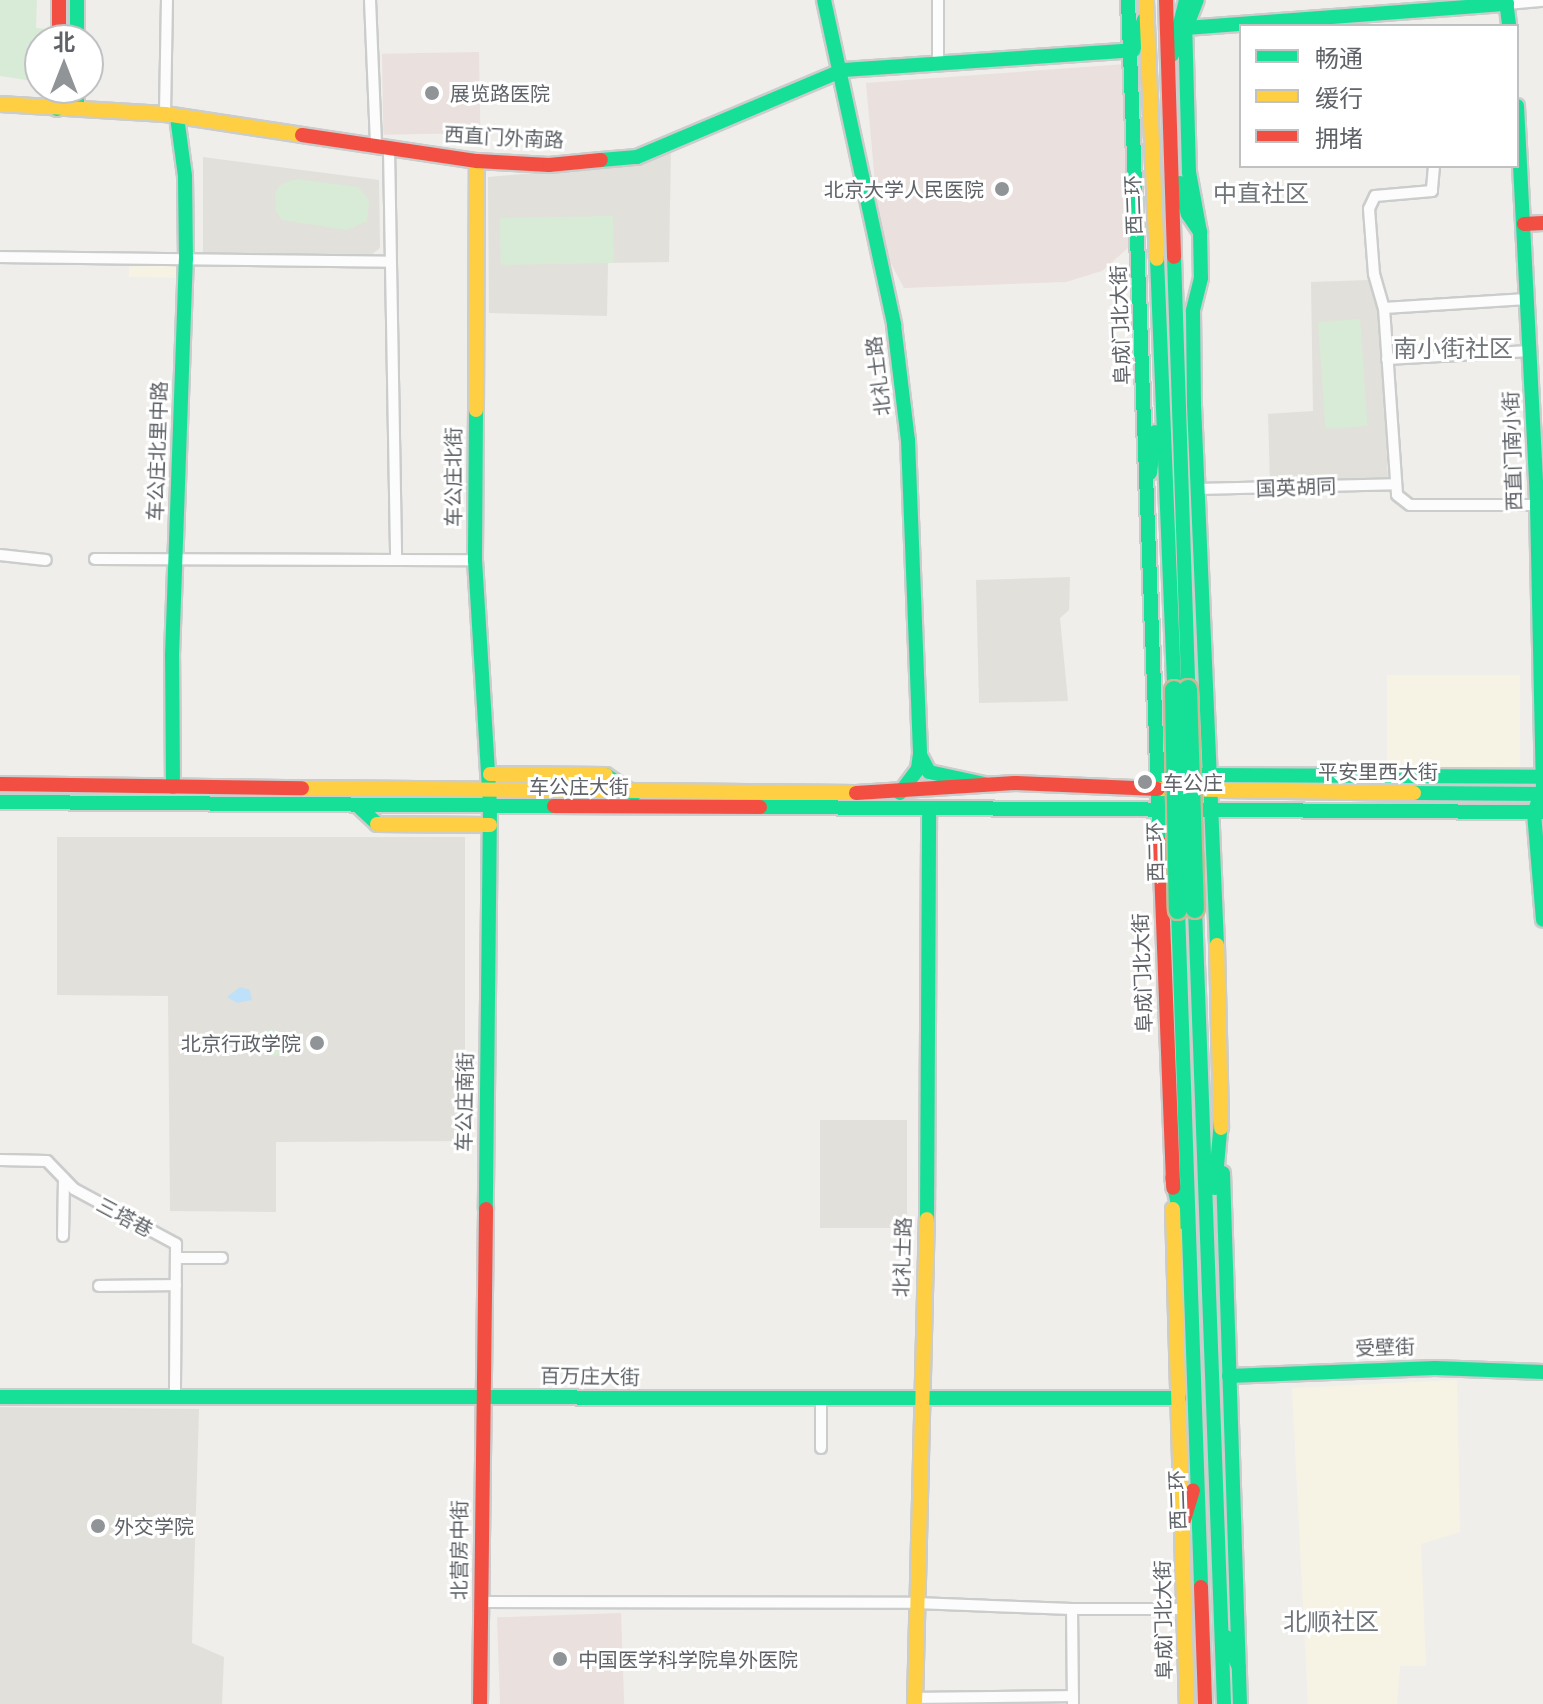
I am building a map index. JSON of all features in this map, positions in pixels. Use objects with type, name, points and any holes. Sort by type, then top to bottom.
[{"type":"main road","points":[[59,0],[59,24]]},
{"type":"main road","points":[[77,0],[77,24]]},
{"type":"main road","name":"北礼士路","points":[[824,0],[843,70],[894,325],[908,440],[920,754],[918,769],[900,793]]},
{"type":"main road","name":"阜成门北大街","points":[[1128,0],[1133,50],[1150,473],[1187,1704]]},
{"type":"main road","name":"西二环","points":[[1166,0],[1186,910],[1200,1267],[1224,1704]]},
{"type":"main road","points":[[1288,24],[1506,2],[1509,24]]},
{"type":"main road","points":[[1168,69],[1189,3]]},
{"type":"main road","points":[[1133,50],[1147,5]]},
{"type":"main road","name":"西二环","points":[[1147,5],[1162,374],[1181,689]]},
{"type":"main road","points":[[1182,32],[1239,28]]},
{"type":"main road","points":[[1182,32],[1189,172],[1200,232],[1201,278],[1193,311],[1197,489],[1214,813],[1240,1704]]},
{"type":"main road","name":"西直门外南路","points":[[97,104],[477,161],[549,165],[637,157],[843,70],[1133,50]]},
{"type":"main road","name":"西直门外南路","points":[[0,95],[24,96]]},
{"type":"main road","name":"西直门外南路","points":[[0,104],[24,102]]},
{"type":"main road","name":"车公庄北里中路","points":[[171,116],[185,176],[186,259],[175,558],[173,787]]},
{"type":"main road","name":"西直门南小街","points":[[1519,135],[1534,223],[1527,299],[1538,434],[1543,920]]},
{"type":"main road","points":[[1170,142],[1188,214],[1200,232]]},
{"type":"main road","name":"车公庄北街","points":[[477,161],[475,560],[490,809]]},
{"type":"main road","points":[[1150,473],[1162,374]]},
{"type":"main road","points":[[920,754],[929,772],[984,784]]},
{"type":"main road","points":[[490,774],[606,775],[634,794]]},
{"type":"main road","name":"平安里西大街","points":[[1157,781],[1541,795]]},
{"type":"main road","name":"车公庄大街","points":[[0,784],[173,787],[490,809],[634,794],[900,793],[984,784],[1157,781]]},
{"type":"main road","points":[[1214,813],[1541,795]]},
{"type":"main road","name":"车公庄大街","points":[[0,802],[490,809],[1214,813]]},
{"type":"main road","points":[[358,806],[377,824],[490,809]]},
{"type":"main road","name":"车公庄南街","points":[[482,1397],[490,809]]},
{"type":"main road","name":"北礼士路","points":[[915,1701],[919,1398],[929,1122],[929,811]]},
{"type":"main road","points":[[1200,1267],[1221,1121]]},
{"type":"main road","points":[[1172,1178],[1200,1267]]},
{"type":"main road","name":"西二环","points":[[1200,1267],[1198,1472],[1205,1704]]},
{"type":"main road","name":"受壁街","points":[[1229,1376],[1435,1368],[1543,1372]]},
{"type":"main road","name":"百万庄大街","points":[[0,1397],[1179,1398]]},
{"type":"main road","name":"北营房中街","points":[[480,1704],[482,1397]]},
{"type":"main road","points":[[1183,1523],[1198,1472]]},
{"type":"main road","points":[[1222,1627],[1239,1667]]},
{"type":"street","points":[[167,0],[171,116]]},
{"type":"street","points":[[370,0],[383,146],[389,262],[396,560]]},
{"type":"street","points":[[938,0],[938,63]]},
{"type":"street","points":[[1506,2],[1543,1]]},
{"type":"street","points":[[1434,168],[1432,191],[1375,196],[1369,209],[1374,274],[1384,308],[1397,495],[1410,505],[1537,505]]},
{"type":"street","points":[[0,257],[389,262]]},
{"type":"street","points":[[1384,308],[1527,299]]},
{"type":"street","points":[[1387,359],[1530,351]]},
{"type":"street","name":"国英胡同","points":[[1197,489],[1395,484]]},
{"type":"street","points":[[0,555],[46,560]]},
{"type":"street","points":[[95,559],[475,560]]},
{"type":"street","name":"三塔巷","points":[[0,1160],[47,1161],[64,1179],[176,1244],[176,1258]]},
{"type":"street","name":"三塔巷","points":[[63,1236],[64,1179]]},
{"type":"street","points":[[175,1399],[176,1258],[222,1258]]},
{"type":"street","points":[[99,1286],[176,1285]]},
{"type":"street","points":[[821,1399],[821,1448]]},
{"type":"street","points":[[481,1602],[916,1603],[1072,1609],[1177,1609]]},
{"type":"street","points":[[915,1701],[1073,1700],[1072,1609]]},
{"type":"shaded area","name":"展览路医院","points":[[479,52],[480,133],[383,135],[382,54]]},
{"type":"shaded area","name":"北京大学人民医院","points":[[1126,64],[1129,247],[1102,271],[1066,282],[904,288],[888,258],[877,204],[866,83]]},
{"type":"shaded area","points":[[671,149],[669,262],[608,263],[607,316],[489,313],[488,177],[639,164]]},
{"type":"shaded area","points":[[203,157],[379,180],[380,248],[368,257],[203,256]]},
{"type":"shaded area","points":[[129,261],[179,262],[179,278],[129,277]]},
{"type":"shaded area","points":[[1368,280],[1380,307],[1388,480],[1270,485],[1268,414],[1313,411],[1311,282]]},
{"type":"shaded area","points":[[1070,577],[1069,610],[1060,618],[1068,701],[979,703],[976,580]]},
{"type":"shaded area","points":[[1387,675],[1520,675],[1520,767],[1387,767]]},
{"type":"shaded area","name":"北京行政学院","points":[[57,837],[465,837],[465,1141],[276,1142],[276,1212],[170,1211],[168,996],[57,995]]},
{"type":"shaded area","points":[[820,1120],[907,1120],[907,1228],[820,1228]]},
{"type":"shaded area","points":[[1457,1380],[1460,1532],[1421,1544],[1426,1666],[1400,1666],[1397,1704],[1308,1704],[1292,1388]]},
{"type":"shaded area","name":"外交学院","points":[[0,1407],[199,1409],[192,1643],[224,1657],[222,1704],[0,1704]]},
{"type":"shaded area","name":"中国医学科学院阜外医院","points":[[621,1613],[624,1704],[500,1704],[497,1617]]},
{"type":"green space","points":[[0,0],[37,0],[36,24],[24,24],[24,80],[0,76]]},
{"type":"green space","points":[[296,179],[358,187],[369,200],[367,221],[347,230],[282,220],[276,211],[275,194],[280,185]]},
{"type":"green space","points":[[613,216],[614,263],[501,265],[500,218]]},
{"type":"green space","points":[[1360,319],[1367,426],[1326,429],[1318,322]]},
{"type":"green space","points":[[272,1030],[281,1034],[285,1043],[281,1052],[272,1056],[263,1052],[259,1043],[263,1034]]},
{"type":"water","points":[[240,987],[250,990],[252,1000],[237,1003],[227,997]]},
{"type":"traffic: fast","points":[[77,0],[77,24]]},
{"type":"traffic: fast","points":[[824,0],[894,325],[908,440],[920,754],[918,769],[900,793]]},
{"type":"traffic: fast","points":[[1128,0],[1160,843]]},
{"type":"traffic: fast","points":[[1172,55],[1186,0]]},
{"type":"traffic: fast","points":[[1186,28],[1197,0]]},
{"type":"traffic: fast","points":[[1506,0],[1509,24]]},
{"type":"traffic: fast","points":[[1240,24],[1507,4]]},
{"type":"traffic: fast","points":[[1133,50],[1144,20]]},
{"type":"traffic: fast","points":[[1185,20],[1189,172],[1200,232],[1201,278],[1193,311],[1194,405],[1217,945]]},
{"type":"traffic: fast","points":[[1186,28],[1239,24]]},
{"type":"traffic: fast","points":[[601,160],[637,157],[843,70],[1133,50]]},
{"type":"traffic: fast","points":[[57,104],[57,109]]},
{"type":"traffic: fast","points":[[173,787],[172,656],[186,259],[185,176],[177,117]]},
{"type":"traffic: fast","points":[[1519,146],[1537,505],[1543,800]]},
{"type":"traffic: fast","points":[[1180,183],[1188,214],[1200,232]]},
{"type":"traffic: fast","points":[[1174,257],[1188,689]]},
{"type":"traffic: fast","points":[[1157,259],[1174,690]]},
{"type":"traffic: fast","points":[[476,410],[475,560],[490,807],[486,1209]]},
{"type":"traffic: fast","points":[[1150,473],[1155,432]]},
{"type":"traffic: fast","points":[[1188,689],[1195,909]]},
{"type":"traffic: fast","points":[[1174,690],[1178,910]]},
{"type":"traffic: fast","points":[[920,755],[929,772],[984,784]]},
{"type":"traffic: fast","points":[[606,775],[634,794]]},
{"type":"traffic: fast","points":[[1203,775],[1543,777]]},
{"type":"traffic: fast","points":[[1414,793],[1543,794]]},
{"type":"traffic: fast","points":[[0,802],[554,806]]},
{"type":"traffic: fast","points":[[1538,802],[1534,813],[1543,920]]},
{"type":"traffic: fast","points":[[358,806],[377,824]]},
{"type":"traffic: fast","points":[[760,807],[1543,812]]},
{"type":"traffic: fast","points":[[927,1219],[929,811]]},
{"type":"traffic: fast","points":[[1195,909],[1224,1704]]},
{"type":"traffic: fast","points":[[1178,910],[1201,1587]]},
{"type":"traffic: fast","points":[[1215,1188],[1221,1121]]},
{"type":"traffic: fast","points":[[1223,1173],[1240,1704]]},
{"type":"traffic: fast","points":[[1172,1178],[1182,1222]]},
{"type":"traffic: fast","points":[[1229,1376],[1435,1368],[1543,1372]]},
{"type":"traffic: fast","points":[[0,1397],[1179,1398]]},
{"type":"traffic: fast","points":[[1226,1637],[1239,1667]]},
{"type":"traffic: slow","points":[[1146,0],[1157,259]]},
{"type":"traffic: slow","points":[[0,104],[165,114],[302,135]]},
{"type":"traffic: slow","points":[[476,410],[477,161]]},
{"type":"traffic: slow","points":[[490,774],[606,775]]},
{"type":"traffic: slow","points":[[302,788],[856,793]]},
{"type":"traffic: slow","points":[[1158,789],[1414,793]]},
{"type":"traffic: slow","points":[[377,824],[490,825]]},
{"type":"traffic: slow","points":[[1217,945],[1221,1128]]},
{"type":"traffic: slow","points":[[1173,1209],[1187,1704]]},
{"type":"traffic: slow","points":[[915,1704],[927,1219]]},
{"type":"traffic: jam","points":[[59,0],[59,24]]},
{"type":"traffic: jam","points":[[1166,0],[1174,257]]},
{"type":"traffic: jam","points":[[302,135],[477,161],[549,165],[601,160]]},
{"type":"traffic: jam","points":[[1524,224],[1543,223]]},
{"type":"traffic: jam","points":[[856,793],[1016,783],[1158,789]]},
{"type":"traffic: jam","points":[[0,784],[302,788]]},
{"type":"traffic: jam","points":[[554,806],[760,807]]},
{"type":"traffic: jam","points":[[1160,843],[1173,1188]]},
{"type":"traffic: jam","points":[[480,1704],[486,1209]]},
{"type":"traffic: jam","points":[[1183,1523],[1193,1490]]},
{"type":"traffic: jam","points":[[1201,1587],[1205,1704]]},
{"type":"place","name":"展览路医院","points":[[432,93]]},
{"type":"place","name":"北京大学人民医院","points":[[1002,189]]},
{"type":"place","name":"车公庄","points":[[1145,782]]},
{"type":"place","name":"北京行政学院","points":[[317,1043]]},
{"type":"place","name":"外交学院","points":[[98,1526]]},
{"type":"place","name":"中国医学科学院阜外医院","points":[[560,1659]]},
{"type":"district","name":"中直社区","points":[[1261,194]]},
{"type":"district","name":"南小街社区","points":[[1453,349]]},
{"type":"district","name":"北顺社区","points":[[1331,1622]]}]
